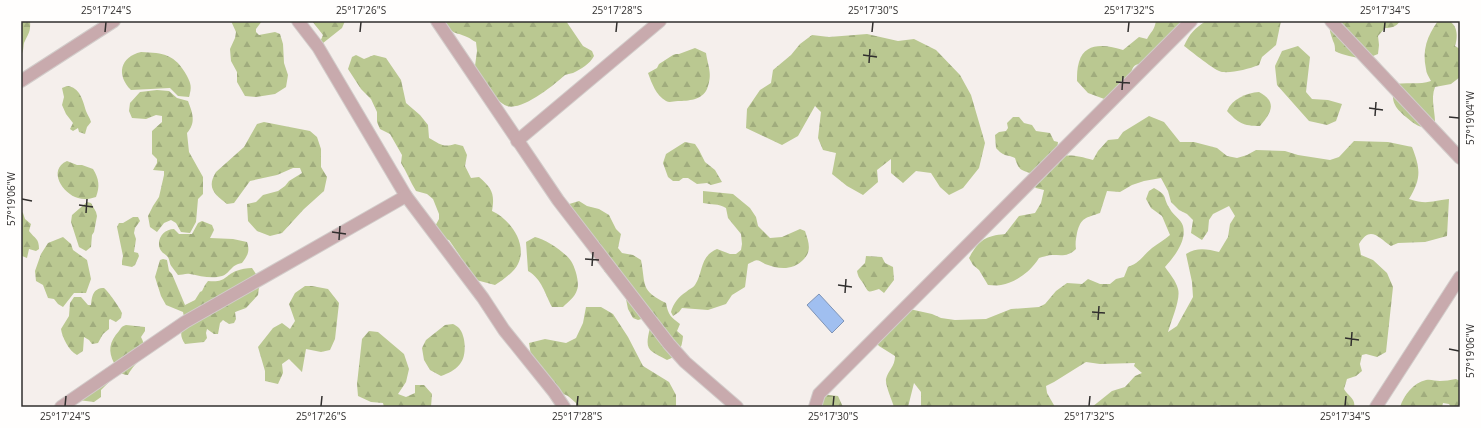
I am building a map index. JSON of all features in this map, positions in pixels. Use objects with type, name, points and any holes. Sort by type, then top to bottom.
[{"type":"street","points":[[21,81],[114,21]]},
{"type":"street","points":[[298,21],[318,48],[406,196],[483,298],[504,330],[564,407]]},
{"type":"street","points":[[438,21],[517,141],[558,200],[669,344],[685,362],[737,407]]},
{"type":"street","points":[[517,141],[660,21]]},
{"type":"street","points":[[815,407],[819,394],[1191,21]]},
{"type":"street","points":[[1331,21],[1460,158]]},
{"type":"street","points":[[61,407],[185,322],[406,196]]},
{"type":"street","points":[[1376,407],[1460,277]]},
{"type":"green space","points":[[21,21],[30,21],[30,30],[24,43],[21,55]]},
{"type":"green space","points":[[231,21],[262,21],[256,29],[256,32],[259,35],[275,32],[280,34],[283,44],[284,63],[288,75],[286,87],[275,94],[256,97],[245,96],[237,82],[237,72],[231,61],[230,49],[236,32]]},
{"type":"green space","points":[[312,21],[345,21],[342,28],[318,47],[323,35]]},
{"type":"green space","points":[[445,21],[566,21],[583,46],[592,51],[594,56],[585,66],[573,73],[565,75],[538,96],[521,105],[513,107],[507,106],[502,104],[493,94],[475,66],[477,51],[476,42],[468,37],[452,31]]},
{"type":"green space","points":[[1156,21],[1183,21],[1146,65],[1139,64],[1135,66],[1132,70],[1131,77],[1107,100],[1088,93],[1077,81],[1077,69],[1079,62],[1082,55],[1086,51],[1097,46],[1123,50],[1139,37],[1147,39],[1154,29]]},
{"type":"green space","points":[[1206,21],[1281,21],[1276,45],[1262,57],[1259,65],[1231,72],[1222,72],[1214,68],[1184,46],[1188,38],[1198,26]]},
{"type":"green space","points":[[1333,21],[1400,21],[1394,27],[1385,28],[1378,36],[1378,54],[1363,60],[1335,51],[1335,45],[1330,29]]},
{"type":"green space","points":[[1438,21],[1448,21],[1454,25],[1457,35],[1455,46],[1460,49],[1460,77],[1451,84],[1435,87],[1433,101],[1435,126],[1422,127],[1413,123],[1399,110],[1394,103],[1393,94],[1395,84],[1422,83],[1431,81],[1426,70],[1425,49],[1428,38]]},
{"type":"green space","points":[[867,34],[898,41],[914,39],[936,50],[960,75],[971,95],[985,143],[979,168],[963,188],[949,195],[940,187],[931,173],[916,171],[903,183],[891,173],[891,159],[877,170],[878,182],[863,195],[847,186],[832,174],[836,153],[823,150],[818,138],[821,112],[815,106],[798,136],[782,145],[746,128],[747,109],[760,90],[771,83],[773,70],[791,55],[800,44],[812,35],[829,37]]},
{"type":"green space","points":[[1298,46],[1310,57],[1306,92],[1312,99],[1328,100],[1342,104],[1336,121],[1327,125],[1309,121],[1277,85],[1275,66],[1282,51]]},
{"type":"green space","points":[[695,48],[706,53],[710,71],[709,84],[705,93],[698,98],[686,101],[666,101],[657,92],[648,73],[657,68],[659,64],[673,55]]},
{"type":"green space","points":[[141,52],[162,54],[178,63],[187,76],[190,84],[191,88],[189,97],[178,96],[170,88],[131,90],[123,78],[122,67],[128,58]]},
{"type":"green space","points":[[356,55],[364,59],[374,55],[386,58],[401,80],[406,103],[420,115],[428,125],[429,138],[439,144],[455,144],[463,146],[467,155],[465,166],[471,178],[479,177],[490,188],[493,196],[492,211],[511,226],[516,233],[521,248],[518,264],[514,270],[495,285],[476,280],[463,269],[460,256],[449,240],[440,238],[433,230],[439,219],[439,214],[433,199],[427,194],[416,191],[401,163],[402,155],[390,134],[380,129],[377,122],[377,112],[371,99],[361,89],[348,69],[352,57]]},
{"type":"green space","points":[[67,86],[78,92],[91,121],[85,134],[79,132],[78,128],[73,131],[70,129],[73,123],[66,114],[62,105],[64,97],[62,88]]},
{"type":"green space","points":[[157,90],[169,91],[177,98],[188,101],[193,118],[192,126],[187,133],[189,152],[203,177],[203,194],[198,199],[196,222],[190,233],[181,232],[176,223],[171,220],[164,223],[157,232],[150,227],[148,216],[159,197],[164,175],[164,171],[153,170],[157,163],[157,159],[152,154],[152,131],[162,122],[162,116],[156,115],[146,119],[132,118],[129,111],[130,103],[140,92]]},
{"type":"green space","points":[[1259,92],[1269,100],[1271,104],[1270,112],[1260,126],[1241,123],[1227,111],[1232,103],[1240,97]]},
{"type":"green space","points":[[1149,116],[1164,122],[1180,142],[1194,142],[1217,148],[1227,156],[1237,158],[1256,150],[1285,151],[1298,155],[1330,160],[1339,157],[1354,141],[1388,142],[1412,147],[1417,162],[1418,180],[1409,199],[1425,202],[1449,199],[1447,236],[1425,242],[1398,243],[1391,246],[1378,236],[1371,234],[1363,238],[1359,244],[1361,255],[1373,260],[1387,273],[1393,287],[1386,352],[1377,357],[1366,354],[1362,355],[1360,364],[1362,371],[1356,376],[1347,379],[1344,389],[1353,400],[1354,407],[1223,407],[1219,405],[1209,407],[1092,407],[1112,391],[1125,387],[1135,376],[1142,373],[1134,366],[1135,363],[1100,364],[1086,362],[1046,386],[1047,393],[1055,407],[921,407],[921,392],[914,383],[908,407],[894,407],[886,379],[894,363],[895,356],[879,346],[874,340],[905,308],[932,314],[941,318],[955,320],[986,319],[1011,309],[1039,307],[1045,304],[1056,291],[1067,283],[1082,284],[1088,279],[1100,284],[1110,284],[1116,279],[1124,277],[1128,267],[1139,261],[1152,248],[1170,235],[1162,216],[1151,208],[1146,199],[1149,191],[1154,188],[1164,195],[1171,211],[1181,221],[1184,232],[1176,254],[1165,267],[1176,283],[1179,293],[1168,332],[1177,326],[1193,297],[1192,282],[1186,254],[1194,250],[1202,249],[1219,252],[1228,237],[1230,224],[1235,216],[1229,206],[1213,214],[1209,220],[1208,231],[1202,240],[1191,233],[1193,220],[1171,202],[1168,191],[1161,178],[1132,185],[1120,192],[1107,191],[1100,213],[1088,217],[1080,224],[1076,237],[1076,249],[1073,252],[1039,258],[1028,271],[1018,279],[1007,284],[988,285],[979,270],[973,265],[969,258],[976,247],[983,240],[992,236],[1005,234],[1019,216],[1035,213],[1041,203],[1044,190],[1036,188],[1030,183],[1033,174],[1021,169],[1015,158],[1003,154],[996,148],[995,135],[999,132],[1006,131],[1008,128],[1007,123],[1013,117],[1019,117],[1024,123],[1032,125],[1036,131],[1050,133],[1054,141],[1058,142],[1056,157],[1074,156],[1093,160],[1098,151],[1108,140],[1118,139],[1123,132]]},
{"type":"green space","points":[[264,122],[310,131],[317,137],[321,149],[321,167],[327,177],[324,191],[304,209],[282,233],[270,236],[257,231],[248,221],[247,204],[256,202],[263,195],[278,191],[289,181],[302,173],[300,168],[293,168],[277,175],[250,181],[234,203],[227,204],[213,191],[212,187],[213,178],[216,172],[244,147],[257,124]]},
{"type":"green space","points":[[685,142],[695,144],[705,162],[715,170],[722,182],[711,185],[707,183],[697,184],[688,178],[673,181],[668,177],[663,163],[666,154]]},
{"type":"green space","points":[[67,161],[93,169],[97,176],[98,183],[96,197],[82,199],[72,196],[67,192],[59,181],[58,170],[61,165]]},
{"type":"green space","points":[[703,191],[733,194],[750,208],[756,217],[758,226],[770,238],[782,237],[800,229],[805,231],[809,250],[806,257],[799,264],[785,268],[775,267],[755,260],[748,264],[745,287],[732,295],[726,304],[708,310],[682,308],[673,316],[671,312],[675,303],[695,285],[705,260],[711,252],[717,249],[730,254],[736,254],[741,250],[741,234],[728,218],[726,208],[723,206],[703,203]]},
{"type":"green space","points":[[579,201],[587,206],[599,209],[609,215],[616,229],[621,234],[618,248],[622,253],[633,255],[641,260],[644,282],[648,291],[666,303],[670,315],[680,324],[677,331],[683,336],[682,344],[677,354],[671,358],[667,360],[652,352],[648,346],[650,328],[645,318],[638,320],[633,318],[628,309],[623,292],[604,271],[603,259],[594,253],[578,236],[566,205]]},
{"type":"green space","points":[[87,202],[91,203],[97,216],[92,235],[91,247],[86,251],[79,247],[71,222],[72,215]]},
{"type":"green space","points":[[21,211],[25,219],[31,224],[29,231],[39,245],[39,249],[36,251],[29,249],[27,258],[22,256],[21,253]]},
{"type":"green space","points":[[133,217],[138,217],[140,221],[135,228],[134,233],[136,239],[134,252],[138,253],[139,256],[135,265],[132,267],[122,265],[123,256],[117,227],[119,223],[123,223]]},
{"type":"green space","points":[[202,221],[212,225],[214,230],[210,238],[233,239],[247,242],[247,255],[242,263],[235,265],[222,276],[210,277],[188,274],[178,275],[171,266],[168,257],[160,249],[160,238],[170,229],[174,229],[179,234],[192,234],[198,223]]},
{"type":"green space","points":[[63,237],[71,244],[73,250],[87,260],[91,279],[86,293],[74,293],[63,307],[54,299],[48,298],[43,285],[36,281],[35,271],[41,254],[48,243]]},
{"type":"green space","points":[[535,237],[544,240],[560,250],[568,257],[574,267],[577,275],[578,287],[573,297],[563,307],[552,307],[540,282],[528,271],[526,242]]},
{"type":"green space","points":[[866,256],[882,257],[885,263],[893,267],[894,280],[884,293],[879,289],[869,291],[866,289],[859,276],[857,271],[865,263]]},
{"type":"green space","points":[[160,260],[167,260],[169,271],[172,274],[185,305],[195,300],[208,281],[222,280],[236,271],[246,268],[252,268],[260,280],[258,295],[246,308],[235,312],[236,319],[234,323],[229,324],[223,320],[220,323],[218,334],[214,334],[207,329],[207,338],[204,342],[185,344],[181,335],[185,322],[183,312],[166,305],[161,296],[155,277]]},
{"type":"green space","points":[[305,286],[328,289],[339,303],[335,339],[330,350],[321,352],[306,349],[302,372],[289,359],[282,364],[283,373],[278,384],[265,381],[265,371],[258,347],[273,328],[282,323],[290,329],[295,321],[289,304],[295,293]]},
{"type":"green space","points":[[100,288],[104,288],[121,311],[121,318],[116,322],[110,319],[109,320],[109,329],[103,334],[98,343],[92,344],[84,337],[83,351],[77,355],[66,344],[61,329],[69,316],[70,303],[74,297],[81,297],[88,305],[91,305],[95,291]]},
{"type":"green space","points":[[586,307],[601,307],[613,314],[628,337],[643,366],[669,382],[676,395],[676,407],[577,407],[576,403],[568,396],[546,386],[532,362],[529,343],[545,339],[566,343],[576,338],[583,323]]},
{"type":"green space","points":[[453,324],[459,328],[463,336],[465,346],[464,356],[456,368],[441,376],[430,370],[424,360],[422,348],[426,340],[445,325]]},
{"type":"green space","points":[[126,325],[145,327],[145,331],[141,337],[144,348],[143,353],[128,375],[121,373],[118,370],[112,359],[110,351],[113,339],[122,327]]},
{"type":"green space","points":[[369,331],[378,332],[404,354],[409,369],[406,382],[398,394],[406,397],[415,393],[415,385],[424,385],[432,394],[431,407],[384,407],[383,403],[371,402],[358,396],[357,384],[362,339]]},
{"type":"green space","points":[[1456,379],[1460,381],[1460,407],[1451,407],[1449,404],[1443,403],[1442,407],[1400,407],[1410,390],[1421,382],[1428,380],[1442,381]]},
{"type":"green space","points":[[111,380],[101,390],[101,397],[94,402],[78,400],[72,407],[63,407]]},
{"type":"green space","points":[[819,394],[838,396],[843,407],[815,407]]},
{"type":"water","points":[[819,294],[844,321],[832,333],[807,305]]}]
